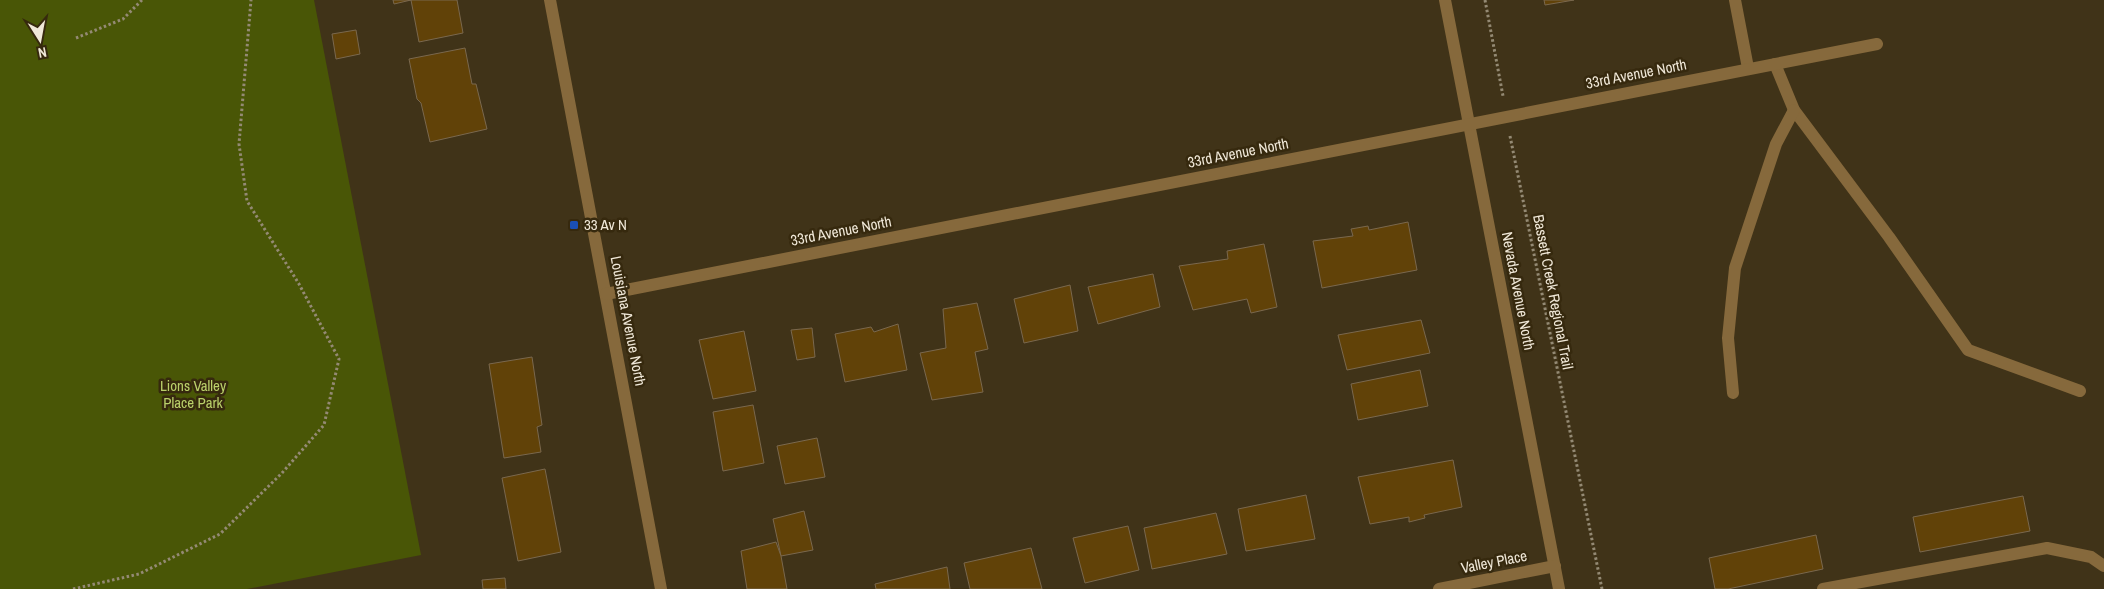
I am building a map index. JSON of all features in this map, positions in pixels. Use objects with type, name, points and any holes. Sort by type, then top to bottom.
[{"type":"street","name":"Louisiana Avenue North","points":[[550,0],[661,589]]},
{"type":"street","name":"Nevada Avenue North","points":[[1445,0],[1559,589]]},
{"type":"street","points":[[1735,0],[1748,68]]},
{"type":"street","name":"33rd Avenue North","points":[[606,294],[1877,44]]},
{"type":"street","points":[[1775,64],[1794,110],[1889,238],[1968,350],[2080,391]]},
{"type":"street","points":[[1734,393],[1728,338],[1735,268],[1776,144],[1794,110]]},
{"type":"street","points":[[1823,589],[2048,548],[2091,557],[2104,566]]},
{"type":"street","name":"Valley Place","points":[[1439,589],[1556,566]]},
{"type":"path","points":[[76,38],[123,19],[142,0]]},
{"type":"path","points":[[73,589],[139,574],[220,534],[282,473],[324,425],[339,360],[299,284],[247,201],[239,144],[251,0]]},
{"type":"path","name":"Bassett Creek Regional Trail","points":[[1485,0],[1506,117],[1602,589]]},
{"type":"green space","name":"Lions Valley Place Park","points":[[0,0],[314,0],[421,555],[247,589],[0,589]]},
{"type":"building","points":[[393,0],[411,0],[394,4]]},
{"type":"building","points":[[411,0],[457,0],[463,33],[419,42]]},
{"type":"building","points":[[1544,0],[1574,0],[1545,5]]},
{"type":"building","points":[[356,30],[360,54],[336,59],[332,34]]},
{"type":"building","points":[[465,48],[472,84],[476,84],[487,129],[430,142],[421,103],[417,99],[409,59]]},
{"type":"building","points":[[1408,222],[1417,270],[1322,288],[1313,241],[1353,236],[1351,229],[1368,226],[1369,230]]},
{"type":"building","points":[[1264,244],[1277,307],[1251,313],[1247,299],[1193,310],[1179,266],[1228,259],[1227,251]]},
{"type":"building","points":[[1153,274],[1160,307],[1098,324],[1088,287]]},
{"type":"building","points":[[1070,285],[1078,331],[1024,343],[1014,299]]},
{"type":"building","points":[[977,303],[988,349],[975,352],[983,392],[932,400],[920,353],[946,348],[943,309]]},
{"type":"building","points":[[1421,320],[1430,353],[1347,370],[1338,335]]},
{"type":"building","points":[[898,324],[907,370],[845,382],[835,334],[871,327],[874,332]]},
{"type":"building","points":[[812,328],[815,357],[797,360],[791,330]]},
{"type":"building","points":[[744,331],[756,391],[713,399],[699,340]]},
{"type":"building","points":[[532,357],[542,425],[537,427],[541,452],[504,458],[489,364]]},
{"type":"building","points":[[1420,370],[1428,406],[1358,420],[1351,384]]},
{"type":"building","points":[[753,405],[764,463],[723,471],[713,412]]},
{"type":"building","points":[[817,438],[825,477],[785,484],[777,446]]},
{"type":"building","points":[[1453,460],[1462,507],[1424,515],[1425,518],[1409,522],[1409,517],[1370,524],[1358,477]]},
{"type":"building","points":[[545,469],[561,552],[518,561],[502,478]]},
{"type":"building","points":[[1306,495],[1315,539],[1246,551],[1238,509]]},
{"type":"building","points":[[2023,496],[2030,531],[1920,552],[1913,517]]},
{"type":"building","points":[[804,511],[813,550],[781,556],[773,519]]},
{"type":"building","points":[[1216,513],[1227,554],[1152,569],[1144,528]]},
{"type":"building","points":[[1128,526],[1139,570],[1085,583],[1073,538]]},
{"type":"building","points":[[1816,535],[1823,569],[1728,589],[1715,589],[1709,558]]},
{"type":"building","points":[[776,542],[781,556],[787,589],[747,589],[741,551]]},
{"type":"building","points":[[1031,548],[1042,589],[970,589],[964,563]]},
{"type":"building","points":[[947,567],[950,589],[876,589],[875,584]]},
{"type":"building","points":[[505,578],[506,589],[483,589],[482,580]]},
{"type":"place","name":"33 Av N","points":[[574,225]]}]
